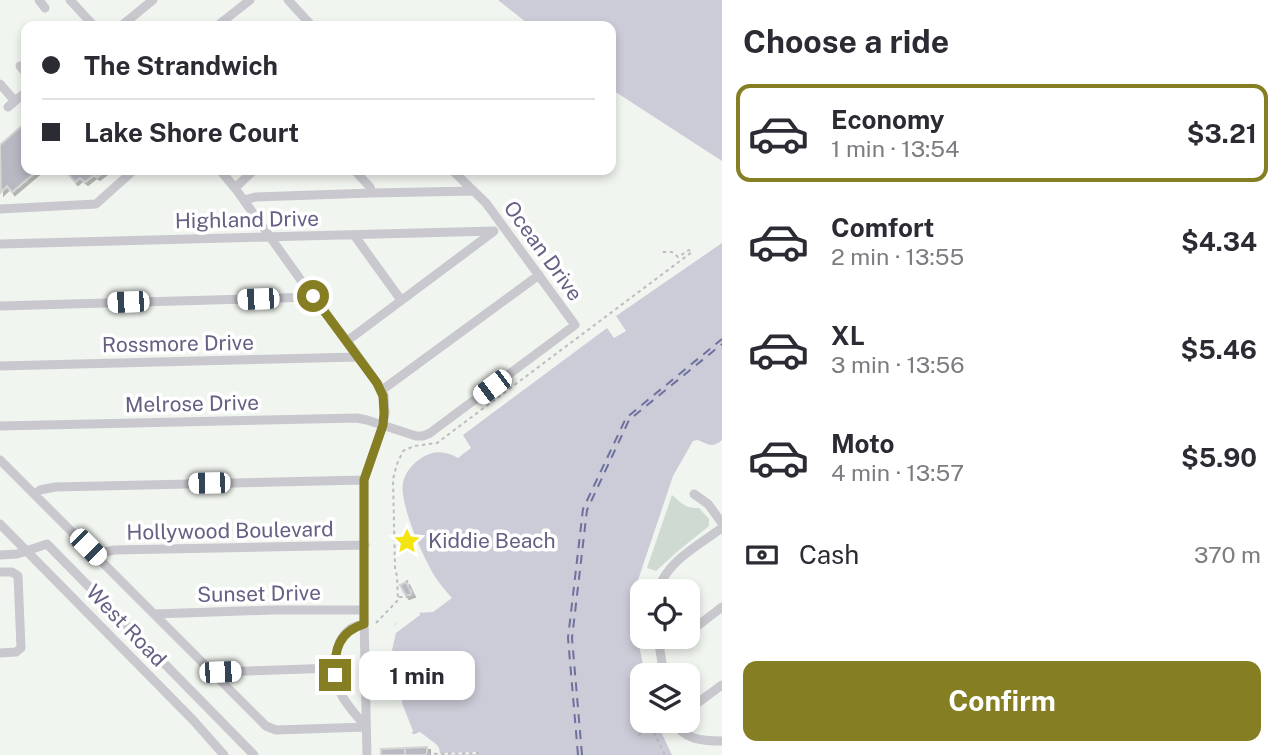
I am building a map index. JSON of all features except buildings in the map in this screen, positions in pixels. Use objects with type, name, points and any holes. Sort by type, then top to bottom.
[{"type":"street","points":[[70,0],[89,21]]},
{"type":"street","points":[[127,21],[153,0]]},
{"type":"street","points":[[223,21],[250,0]]},
{"type":"street","points":[[288,0],[307,21]]},
{"type":"street","points":[[2,82],[11,104],[21,96]]},
{"type":"street","points":[[0,209],[96,204],[128,175]]},
{"type":"street","points":[[224,175],[382,390],[383,425],[364,480],[368,755]]},
{"type":"street","points":[[235,188],[249,175]]},
{"type":"street","points":[[359,175],[372,193]]},
{"type":"street","name":"Ocean Drive","points":[[423,436],[575,325],[486,203],[457,175]]},
{"type":"street","points":[[244,200],[255,197],[473,191]]},
{"type":"street","points":[[347,341],[503,225]]},
{"type":"street","name":"Highland Drive","points":[[0,243],[494,231]]},
{"type":"street","points":[[354,235],[401,300]]},
{"type":"street","points":[[382,390],[539,275]]},
{"type":"street","points":[[0,306],[313,296]]},
{"type":"street","name":"Rossmore Drive","points":[[0,366],[358,357]]},
{"type":"street","name":"Melrose Drive","points":[[0,426],[357,418],[423,436]]},
{"type":"street","points":[[0,460],[270,729],[366,727]]},
{"type":"street","points":[[35,495],[55,487],[364,480]]},
{"type":"street","points":[[663,579],[674,563],[722,525],[708,504],[694,494]]},
{"type":"street","name":"West Road","points":[[0,524],[193,720],[224,755]]},
{"type":"street","points":[[0,555],[17,554],[47,544],[254,755]]},
{"type":"street","name":"Hollywood Boulevard","points":[[98,558],[105,552],[114,551],[365,545]]},
{"type":"street","points":[[0,572],[12,572],[19,576],[21,648],[16,652],[0,653]]},
{"type":"street","points":[[700,623],[722,607]]},
{"type":"street","name":"Sunset Drive","points":[[155,614],[364,610]]},
{"type":"street","points":[[364,624],[350,628],[344,635],[335,668],[340,692],[348,707],[366,727]]},
{"type":"street","points":[[215,674],[335,668]]},
{"type":"street","points":[[700,701],[722,685]]},
{"type":"street","points":[[683,733],[696,740],[722,741]]},
{"type":"path","points":[[376,623],[397,603],[398,597],[394,568],[393,479],[403,451],[414,446],[437,443],[692,252],[689,250],[678,257],[672,252],[662,252]]},
{"type":"path","points":[[398,597],[411,597],[413,593],[406,581]]},
{"type":"path","points":[[638,736],[652,728],[665,755]]},
{"type":"path","points":[[427,754],[479,752]]},
{"type":"shaded area","points":[[498,0],[722,0],[722,161],[616,92],[616,21],[525,21]]},
{"type":"shaded area","points":[[722,243],[722,440],[713,445],[693,441],[673,476],[638,579],[630,579],[630,649],[640,649],[643,663],[630,663],[630,733],[662,733],[672,755],[429,755],[436,753],[420,734],[413,734],[409,730],[395,694],[391,635],[395,624],[405,616],[433,612],[452,598],[420,548],[405,505],[404,479],[419,459],[431,453],[445,453],[458,458],[471,448],[463,435],[607,328],[614,338],[626,331],[616,316]]},
{"type":"shaded area","points":[[672,495],[687,506],[699,508],[709,519],[709,526],[656,571],[647,568]]},
{"type":"pier","points":[[413,611],[420,615],[396,633],[392,650],[402,703],[413,731],[409,735],[391,690],[386,647],[395,625],[404,615]]},
{"type":"pier","points":[[420,732],[436,744],[440,753],[479,754],[427,755],[431,749],[427,743],[419,737],[412,738]]},
{"type":"ferry route","points":[[578,755],[568,638],[583,509],[626,418],[722,339]]},
{"type":"ferry route","points":[[582,755],[572,638],[587,510],[629,420],[722,344]]},
{"type":"place","name":"Kiddie Beach","points":[[407,541]]},
{"type":"route","points":[[313,296],[382,390],[384,401],[383,425],[364,480],[364,624],[350,628],[340,642],[335,675]]}]
